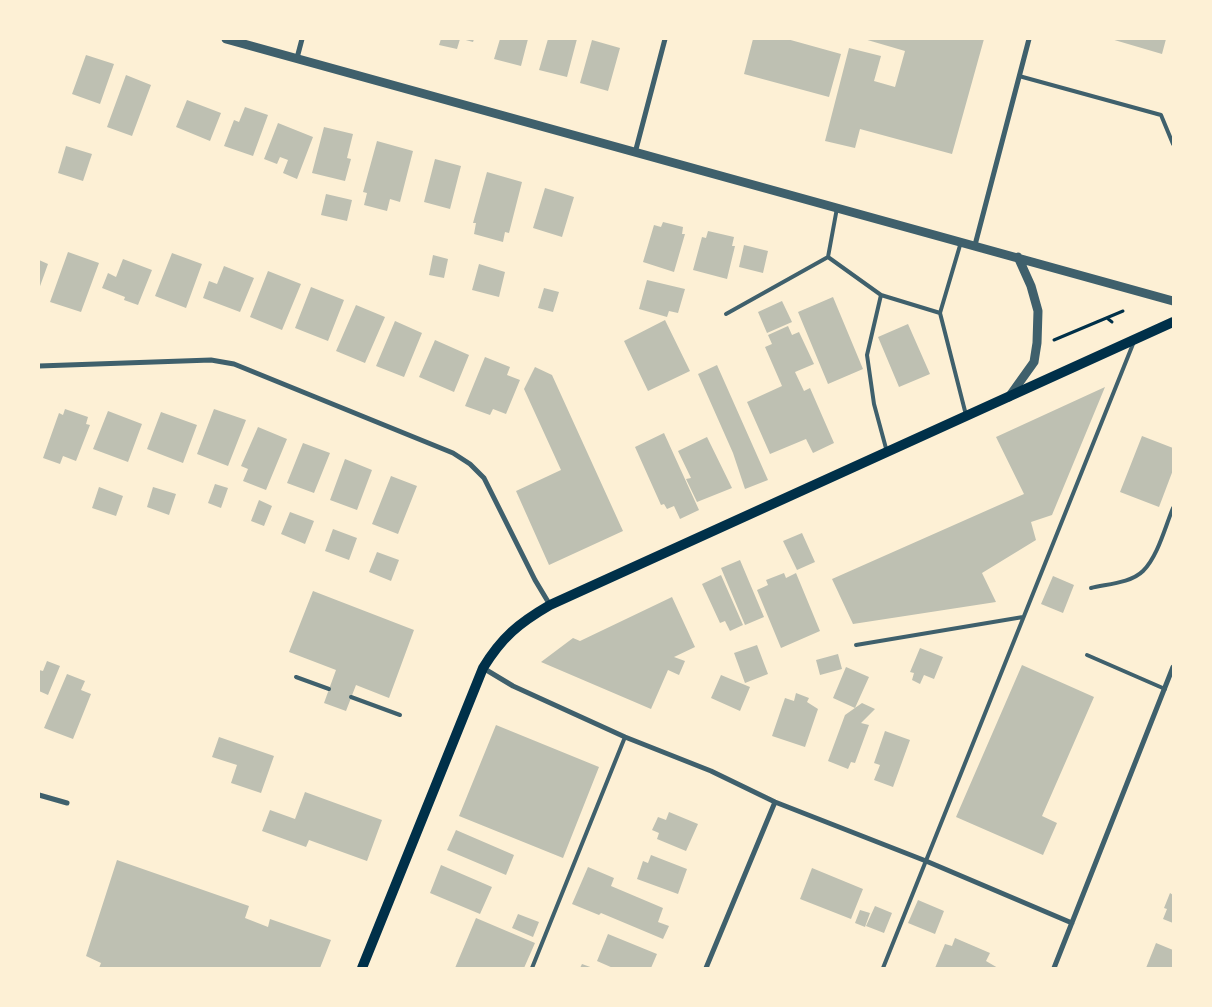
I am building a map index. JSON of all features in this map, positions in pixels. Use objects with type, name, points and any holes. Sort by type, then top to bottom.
[{"type":"main road","points":[[362,968],[483,668],[507,634],[523,621],[550,606],[1008,399],[1173,322]]},
{"type":"street","points":[[226,39],[1173,300]]},
{"type":"street","points":[[297,58],[302,39]]},
{"type":"street","points":[[634,153],[665,39]]},
{"type":"street","points":[[975,245],[1029,39]]},
{"type":"street","points":[[1008,399],[1034,362],[1037,343],[1038,311],[1031,286],[1018,257]]},
{"type":"street","points":[[39,366],[211,360],[234,364],[454,453],[470,464],[484,478],[550,606]]},
{"type":"street","points":[[1054,968],[1173,667]]},
{"type":"street","points":[[483,668],[513,686],[624,736],[711,771],[774,802],[926,861],[1072,923]]},
{"type":"street","points":[[39,795],[67,803]]},
{"type":"street","points":[[706,968],[774,802]]},
{"type":"lane","points":[[1019,76],[1161,115],[1173,144]]},
{"type":"lane","points":[[828,257],[837,208]]},
{"type":"lane","points":[[962,241],[940,312],[966,418]]},
{"type":"lane","points":[[828,257],[881,295],[940,312]]},
{"type":"lane","points":[[726,314],[828,257]]},
{"type":"lane","points":[[881,295],[867,355],[874,404],[887,454]]},
{"type":"lane","points":[[883,968],[1133,342]]},
{"type":"lane","points":[[1091,588],[1125,581],[1142,572],[1151,558],[1173,508]]},
{"type":"lane","points":[[856,645],[1023,617]]},
{"type":"lane","points":[[1087,655],[1165,689]]},
{"type":"lane","points":[[296,677],[329,689]]},
{"type":"lane","points":[[351,697],[400,716]]},
{"type":"lane","points":[[532,968],[624,736]]},
{"type":"path","points":[[1047,343],[1123,311]]},
{"type":"path","points":[[1107,318],[1112,322]]},
{"type":"building","points":[[441,39],[460,39],[457,49],[439,45]]},
{"type":"building","points":[[462,39],[474,39],[473,42]]},
{"type":"building","points":[[500,39],[528,39],[521,66],[494,59]]},
{"type":"building","points":[[548,39],[577,39],[567,77],[539,70]]},
{"type":"building","points":[[753,39],[787,39],[841,54],[829,97],[744,74]]},
{"type":"building","points":[[864,39],[984,39],[952,154],[860,129],[855,148],[825,141],[849,48],[881,56],[874,81],[895,87],[905,51]]},
{"type":"building","points":[[1111,39],[1166,39],[1162,54]]},
{"type":"building","points":[[592,40],[620,48],[608,91],[580,83]]},
{"type":"building","points":[[86,55],[114,64],[100,104],[72,94]]},
{"type":"building","points":[[126,75],[151,85],[132,136],[107,127]]},
{"type":"building","points":[[187,100],[221,113],[210,141],[176,127]]},
{"type":"building","points":[[245,107],[268,115],[253,156],[224,146],[234,120],[239,122]]},
{"type":"building","points":[[278,123],[313,137],[297,179],[283,173],[288,160],[280,157],[277,164],[264,159]]},
{"type":"building","points":[[324,127],[353,134],[347,158],[351,159],[345,181],[312,173]]},
{"type":"building","points":[[377,141],[413,151],[400,202],[390,199],[387,211],[364,205],[367,193],[363,192]]},
{"type":"building","points":[[66,146],[92,154],[83,181],[58,173]]},
{"type":"building","points":[[435,159],[461,166],[450,209],[424,202]]},
{"type":"building","points":[[487,172],[522,182],[509,233],[505,232],[503,242],[474,234],[476,223],[473,223]]},
{"type":"building","points":[[545,188],[574,197],[562,237],[533,228]]},
{"type":"building","points":[[326,194],[352,200],[347,221],[321,215]]},
{"type":"building","points":[[663,222],[683,227],[682,234],[685,234],[674,272],[643,262],[654,225],[661,227]]},
{"type":"building","points":[[708,231],[734,237],[732,246],[735,246],[727,279],[693,270],[702,237],[706,238]]},
{"type":"building","points":[[744,245],[768,251],[763,273],[739,267]]},
{"type":"building","points":[[68,252],[99,263],[81,312],[50,302]]},
{"type":"building","points":[[172,253],[202,264],[186,308],[155,296]]},
{"type":"building","points":[[433,255],[448,259],[444,278],[429,275]]},
{"type":"building","points":[[123,259],[152,270],[138,305],[124,300],[125,297],[102,288],[108,273],[116,277]]},
{"type":"building","points":[[39,260],[48,264],[39,289]]},
{"type":"building","points":[[479,264],[505,272],[499,297],[472,290]]},
{"type":"building","points":[[224,266],[254,278],[240,312],[203,298],[209,281],[217,284]]},
{"type":"building","points":[[268,271],[301,284],[282,330],[250,317]]},
{"type":"building","points":[[647,280],[685,289],[678,313],[669,311],[667,317],[639,309]]},
{"type":"building","points":[[311,287],[344,300],[328,341],[295,328]]},
{"type":"building","points":[[544,288],[559,292],[553,312],[538,308]]},
{"type":"building","points":[[833,297],[863,369],[828,384],[798,312]]},
{"type":"building","points":[[782,301],[792,322],[767,333],[758,312]]},
{"type":"building","points":[[356,305],[385,317],[365,363],[336,351]]},
{"type":"building","points":[[665,320],[690,371],[648,391],[624,341]]},
{"type":"building","points":[[395,321],[422,333],[404,377],[376,366]]},
{"type":"building","points":[[908,324],[930,374],[899,387],[878,337]]},
{"type":"building","points":[[788,326],[792,335],[799,332],[814,364],[795,372],[804,391],[810,388],[834,443],[813,453],[806,439],[770,454],[747,402],[782,386],[765,347],[772,344],[768,335]]},
{"type":"building","points":[[435,340],[469,355],[454,392],[419,377]]},
{"type":"building","points":[[485,357],[510,367],[507,375],[520,380],[506,414],[493,409],[490,415],[465,406]]},
{"type":"building","points":[[717,365],[768,480],[745,489],[733,453],[698,374]]},
{"type":"building","points":[[535,367],[552,375],[623,531],[549,565],[516,491],[561,470],[524,389]]},
{"type":"building","points":[[1105,387],[1052,515],[1031,522],[1036,540],[982,573],[996,602],[853,624],[832,579],[1024,494],[996,437]]},
{"type":"building","points":[[65,409],[88,417],[86,424],[90,425],[76,461],[63,456],[60,464],[43,458],[59,413],[63,415]]},
{"type":"building","points":[[214,409],[246,420],[228,466],[197,454]]},
{"type":"building","points":[[108,411],[142,424],[128,462],[93,449]]},
{"type":"building","points":[[161,412],[197,425],[183,463],[147,449]]},
{"type":"building","points":[[258,427],[287,439],[266,490],[243,481],[248,469],[241,466]]},
{"type":"building","points":[[664,433],[699,510],[680,519],[674,506],[667,509],[664,504],[661,505],[635,447]]},
{"type":"building","points":[[1142,436],[1173,448],[1173,470],[1159,507],[1120,492]]},
{"type":"building","points":[[707,437],[732,488],[697,502],[686,479],[691,478],[678,451]]},
{"type":"building","points":[[303,443],[330,453],[314,493],[287,483]]},
{"type":"building","points":[[345,459],[372,470],[357,510],[330,500]]},
{"type":"building","points":[[391,476],[417,486],[398,534],[372,524]]},
{"type":"building","points":[[215,484],[228,488],[221,508],[208,503]]},
{"type":"building","points":[[99,487],[123,496],[116,516],[92,508]]},
{"type":"building","points":[[153,487],[176,494],[169,515],[147,507]]},
{"type":"building","points":[[259,500],[272,506],[264,526],[251,521]]},
{"type":"building","points":[[290,512],[314,521],[305,544],[281,534]]},
{"type":"building","points":[[333,529],[357,538],[349,560],[325,551]]},
{"type":"building","points":[[802,533],[815,562],[797,570],[783,541]]},
{"type":"building","points":[[377,552],[399,560],[391,581],[369,572]]},
{"type":"building","points":[[740,560],[764,617],[745,625],[721,568]]},
{"type":"building","points":[[784,573],[786,578],[796,573],[820,631],[781,648],[757,590],[768,585],[766,580]]},
{"type":"building","points":[[721,575],[743,625],[730,631],[725,621],[720,623],[702,584]]},
{"type":"building","points":[[1053,576],[1074,585],[1063,613],[1041,604]]},
{"type":"building","points":[[313,591],[414,630],[389,698],[356,685],[346,711],[324,703],[336,670],[289,652]]},
{"type":"building","points":[[672,597],[695,647],[674,657],[685,661],[679,675],[668,670],[651,709],[541,662],[573,638],[580,641]]},
{"type":"building","points":[[757,645],[768,674],[745,683],[734,653]]},
{"type":"building","points":[[920,648],[943,657],[934,679],[924,675],[920,684],[912,680],[914,673],[910,672]]},
{"type":"building","points":[[838,654],[842,669],[820,675],[816,660]]},
{"type":"building","points":[[47,661],[60,666],[48,695],[39,691],[39,670],[43,671]]},
{"type":"building","points":[[1022,665],[1094,697],[1042,816],[1057,823],[1043,855],[956,817]]},
{"type":"building","points":[[846,667],[869,677],[855,708],[833,698]]},
{"type":"building","points":[[67,674],[85,681],[81,690],[91,694],[73,739],[44,728]]},
{"type":"building","points":[[721,675],[750,687],[740,711],[711,698]]},
{"type":"building","points":[[796,693],[809,698],[807,702],[818,709],[805,747],[772,736],[785,698],[794,701]]},
{"type":"building","points":[[862,703],[875,709],[861,723],[869,725],[855,763],[851,762],[848,769],[828,761],[845,715]]},
{"type":"building","points":[[496,725],[599,767],[563,858],[459,816]]},
{"type":"building","points":[[885,731],[910,740],[893,787],[874,780],[880,765],[874,763]]},
{"type":"building","points":[[219,737],[274,756],[261,793],[231,783],[237,765],[212,757]]},
{"type":"building","points":[[305,792],[382,820],[367,861],[309,840],[306,847],[262,831],[270,810],[295,819]]},
{"type":"building","points":[[669,812],[698,824],[686,851],[657,839],[659,833],[652,830],[658,817],[666,820]]},
{"type":"building","points":[[456,830],[514,855],[506,875],[447,850]]},
{"type":"building","points":[[651,855],[687,869],[678,894],[637,879],[643,861],[648,863]]},
{"type":"building","points":[[117,860],[249,906],[245,918],[268,927],[270,919],[331,940],[320,968],[99,968],[101,963],[86,956]]},
{"type":"building","points":[[441,865],[492,887],[480,914],[430,893]]},
{"type":"building","points":[[588,867],[614,878],[611,886],[663,908],[658,922],[669,926],[663,939],[601,913],[599,915],[572,904]]},
{"type":"building","points":[[812,868],[863,889],[851,919],[800,899]]},
{"type":"building","points":[[1170,893],[1173,895],[1173,923],[1163,919],[1167,909],[1164,908]]},
{"type":"building","points":[[918,900],[944,911],[935,934],[908,923]]},
{"type":"building","points":[[875,906],[892,913],[884,933],[866,926]]},
{"type":"building","points":[[860,910],[870,913],[865,927],[855,923]]},
{"type":"building","points":[[518,914],[539,922],[533,937],[512,928]]},
{"type":"building","points":[[476,918],[535,943],[524,968],[455,968]]},
{"type":"building","points":[[608,934],[657,954],[651,968],[613,968],[597,961]]},
{"type":"building","points":[[955,938],[990,953],[986,961],[998,968],[935,968],[945,944],[952,946]]},
{"type":"building","points":[[1156,943],[1173,950],[1173,968],[1146,968]]},
{"type":"building","points":[[582,964],[593,968],[580,968]]}]
